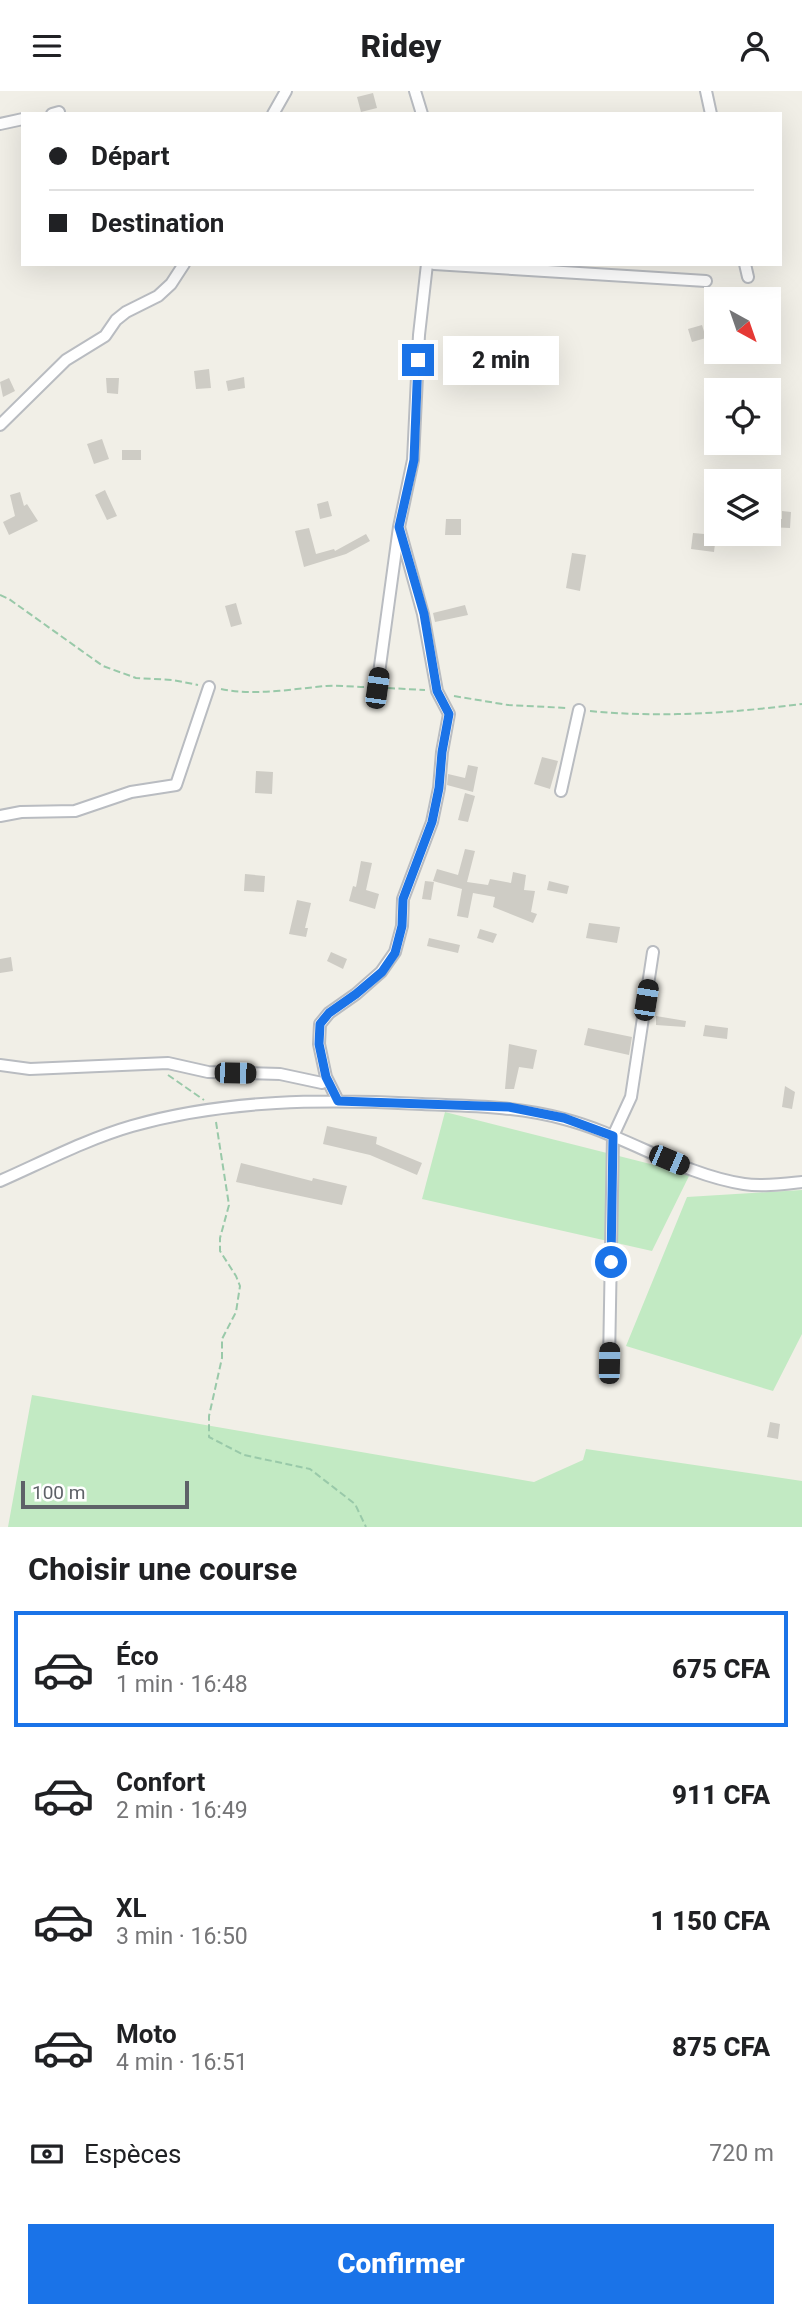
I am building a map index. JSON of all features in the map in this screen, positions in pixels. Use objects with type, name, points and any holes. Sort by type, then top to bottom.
[{"type":"street","points":[[275,112],[286,91]]},
{"type":"street","points":[[415,91],[421,112]]},
{"type":"street","points":[[706,91],[711,112]]},
{"type":"street","points":[[0,124],[21,120]]},
{"type":"street","points":[[0,425],[66,361],[105,335],[116,320],[158,296],[171,284],[183,266]]},
{"type":"street","points":[[377,688],[399,527],[414,460],[419,335],[428,266]]},
{"type":"street","points":[[465,266],[706,281]]},
{"type":"street","points":[[745,266],[748,277]]},
{"type":"street","points":[[338,1101],[324,1080],[319,1044],[320,1024],[329,1013],[382,972],[395,953],[401,934],[403,899],[432,822],[449,714],[437,691],[424,614],[399,527]]},
{"type":"street","points":[[0,815],[75,811],[131,792],[176,785],[209,687]]},
{"type":"street","points":[[561,791],[579,710]]},
{"type":"street","points":[[609,1363],[613,1136],[631,1097],[653,952]]},
{"type":"street","points":[[0,1065],[30,1069],[168,1062],[208,1072],[279,1074],[324,1080]]},
{"type":"street","points":[[310,1101],[324,1080]]},
{"type":"street","points":[[0,1181],[130,1126],[214,1109],[284,1101],[338,1101],[509,1107],[564,1118],[695,1171],[745,1185],[802,1182]]},
{"type":"path","points":[[0,595],[103,666],[136,678],[173,680],[233,691],[296,690],[329,686],[437,691],[455,697],[508,705],[636,716],[658,713],[700,715],[802,704]]},
{"type":"path","points":[[154,1063],[214,1109],[229,1205],[220,1238],[220,1251],[240,1286],[236,1312],[222,1339],[222,1358],[209,1416],[209,1437],[244,1455],[310,1469],[355,1504],[366,1527]]},
{"type":"green space","points":[[445,1112],[690,1174],[652,1251],[422,1199]]},
{"type":"green space","points":[[802,1190],[802,1334],[773,1391],[626,1346],[687,1197]]},
{"type":"green space","points":[[32,1395],[534,1482],[583,1460],[586,1449],[802,1481],[802,1527],[8,1527]]},
{"type":"building","points":[[373,93],[377,108],[361,112],[357,97]]},
{"type":"building","points":[[702,325],[704,339],[692,342],[688,329]]},
{"type":"building","points":[[209,369],[211,388],[196,389],[194,371]]},
{"type":"building","points":[[244,377],[245,388],[228,391],[226,381]]},
{"type":"building","points":[[9,378],[15,391],[3,397],[0,382]]},
{"type":"building","points":[[106,378],[119,378],[118,394],[107,393]]},
{"type":"building","points":[[102,439],[109,459],[94,464],[87,444]]},
{"type":"building","points":[[122,450],[141,450],[141,460],[122,460]]},
{"type":"building","points":[[105,490],[117,516],[107,520],[95,495]]},
{"type":"building","points":[[20,492],[24,506],[27,504],[38,521],[9,535],[3,522],[15,516],[10,495]]},
{"type":"building","points":[[328,501],[332,516],[320,519],[317,504]]},
{"type":"building","points":[[782,511],[791,512],[790,528],[781,528]]},
{"type":"building","points":[[446,519],[461,519],[461,535],[445,535]]},
{"type":"building","points":[[309,528],[316,554],[334,549],[335,551],[366,534],[370,541],[346,554],[304,567],[295,531]]},
{"type":"building","points":[[693,533],[704,534],[704,546],[715,546],[714,552],[691,549]]},
{"type":"building","points":[[572,553],[586,555],[580,591],[566,588]]},
{"type":"building","points":[[236,603],[242,624],[231,627],[225,606]]},
{"type":"building","points":[[465,605],[468,615],[435,622],[433,613]]},
{"type":"building","points":[[542,757],[558,761],[550,789],[534,784]]},
{"type":"building","points":[[468,765],[478,767],[473,792],[447,785],[448,774],[465,778]]},
{"type":"building","points":[[256,771],[273,772],[272,794],[255,793]]},
{"type":"building","points":[[465,793],[475,796],[468,822],[458,820]]},
{"type":"building","points":[[465,849],[475,851],[467,882],[488,885],[490,879],[511,883],[513,872],[526,875],[524,890],[535,891],[531,912],[537,914],[533,923],[493,907],[495,897],[473,893],[468,918],[457,916],[462,889],[433,881],[437,869],[458,875]]},
{"type":"building","points":[[361,861],[372,863],[366,890],[379,894],[375,909],[349,901],[353,886],[356,887]]},
{"type":"building","points":[[245,874],[265,876],[264,892],[244,891]]},
{"type":"building","points":[[425,881],[434,882],[431,900],[422,899]]},
{"type":"building","points":[[549,881],[569,886],[567,894],[547,890]]},
{"type":"building","points":[[297,900],[311,903],[305,928],[308,928],[306,937],[289,934]]},
{"type":"building","points":[[589,923],[620,927],[617,943],[586,938]]},
{"type":"building","points":[[480,929],[497,934],[493,943],[477,938]]},
{"type":"building","points":[[429,938],[460,945],[458,953],[427,946]]},
{"type":"building","points":[[331,952],[347,959],[343,969],[327,961]]},
{"type":"building","points":[[11,957],[13,971],[0,973],[0,959]]},
{"type":"building","points":[[656,1016],[686,1021],[685,1027],[656,1025]]},
{"type":"building","points":[[705,1025],[728,1028],[727,1039],[703,1036]]},
{"type":"building","points":[[588,1028],[632,1037],[629,1055],[584,1045]]},
{"type":"building","points":[[509,1044],[537,1050],[533,1069],[519,1067],[514,1089],[505,1089]]},
{"type":"building","points":[[785,1086],[795,1092],[792,1109],[782,1107]]},
{"type":"building","points":[[327,1126],[377,1137],[376,1144],[422,1163],[417,1175],[370,1155],[323,1144]]},
{"type":"building","points":[[241,1163],[312,1181],[313,1178],[347,1186],[342,1205],[236,1182]]},
{"type":"building","points":[[770,1422],[780,1424],[778,1439],[767,1437]]},
{"type":"route","points":[[418,360],[414,460],[399,527],[424,614],[437,691],[449,714],[432,822],[401,906],[401,934],[395,953],[382,972],[329,1013],[320,1024],[319,1044],[326,1077],[338,1101],[509,1107],[564,1118],[613,1136],[611,1262]]}]
